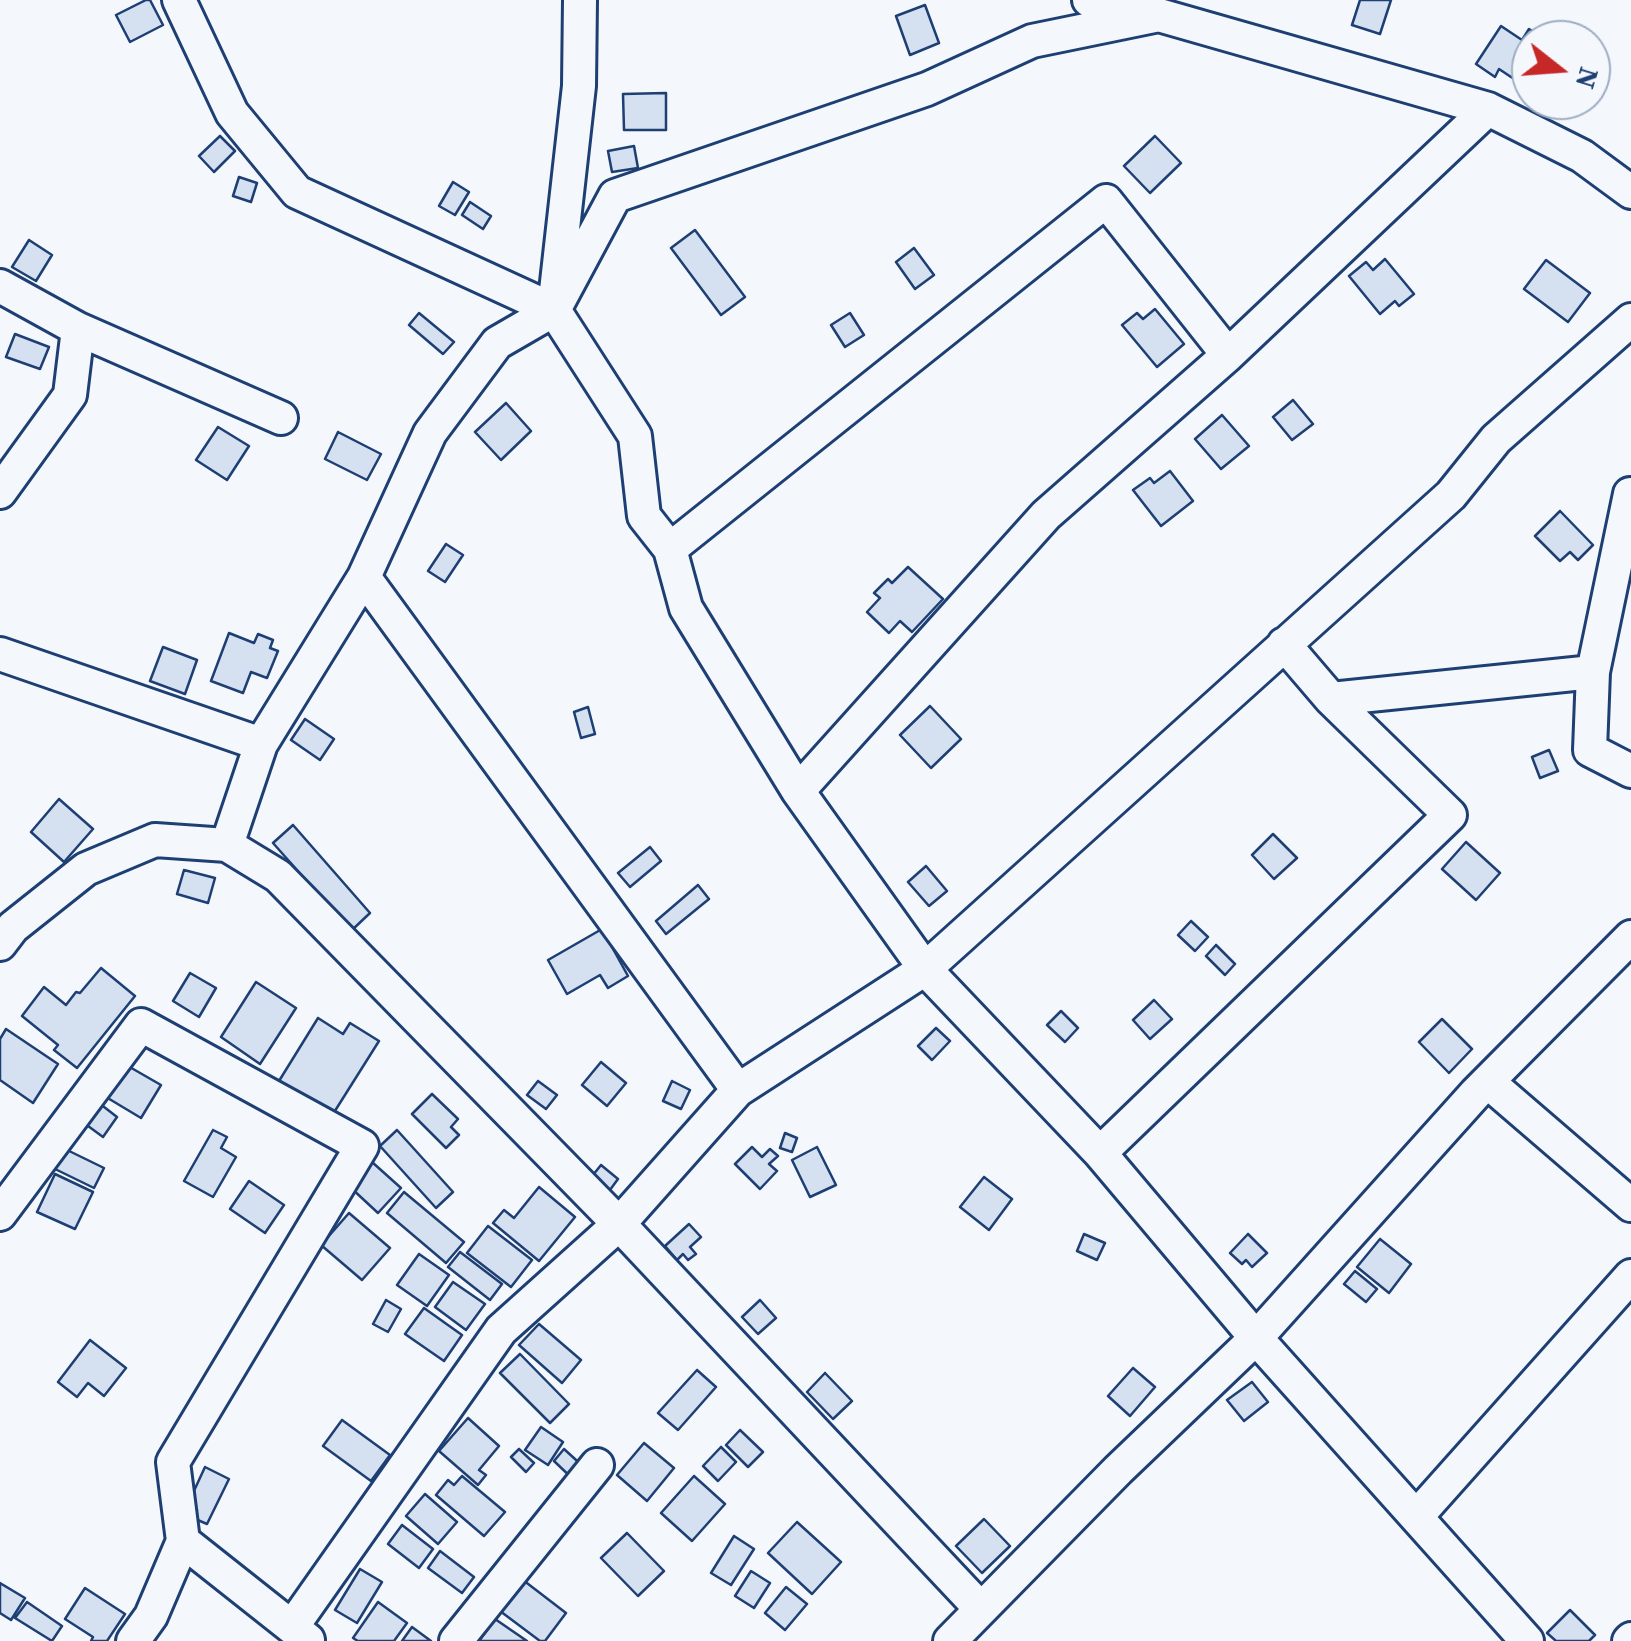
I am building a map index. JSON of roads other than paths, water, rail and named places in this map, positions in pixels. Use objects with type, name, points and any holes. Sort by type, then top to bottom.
[{"type":"street","points":[[180,0],[232,114],[297,192],[554,310],[634,436],[644,516],[670,549],[686,608],[798,791],[925,969],[1100,1153],[1256,1338],[1526,1641]]},
{"type":"street","points":[[554,310],[579,86],[580,0]]},
{"type":"street","points":[[1089,0],[1159,15],[1488,110],[1582,156],[1631,192]]},
{"type":"street","points":[[227,845],[261,744],[364,577],[430,433],[496,343],[554,310],[615,196],[926,89],[1032,41],[1159,15]]},
{"type":"street","points":[[798,791],[1046,516],[1228,355],[1488,110]]},
{"type":"street","points":[[670,549],[1106,202],[1228,355]]},
{"type":"street","points":[[0,286],[78,329],[281,418]]},
{"type":"street","points":[[183,1541],[300,1634],[501,1330],[620,1224],[738,1090],[925,969],[1451,495],[1496,439],[1631,320]]},
{"type":"street","points":[[0,492],[70,395],[78,329]]},
{"type":"street","points":[[1630,494],[1593,672],[1590,750],[1631,771]]},
{"type":"street","points":[[364,577],[738,1090]]},
{"type":"street","points":[[1100,1153],[1450,815],[1331,699],[1284,644]]},
{"type":"street","points":[[0,654],[261,744]]},
{"type":"street","points":[[1331,699],[1593,672]]},
{"type":"street","points":[[4,930],[86,870],[155,840],[227,845],[278,876],[620,1224],[980,1608]]},
{"type":"street","points":[[950,1641],[1256,1338],[1488,1082],[1631,937]]},
{"type":"street","points":[[0,1214],[140,1025],[362,1146],[173,1462],[183,1541],[152,1616],[133,1641]]},
{"type":"street","points":[[1488,1082],[1631,1205]]},
{"type":"street","points":[[1417,1516],[1631,1276]]},
{"type":"street","points":[[456,1641],[596,1464]]}]
